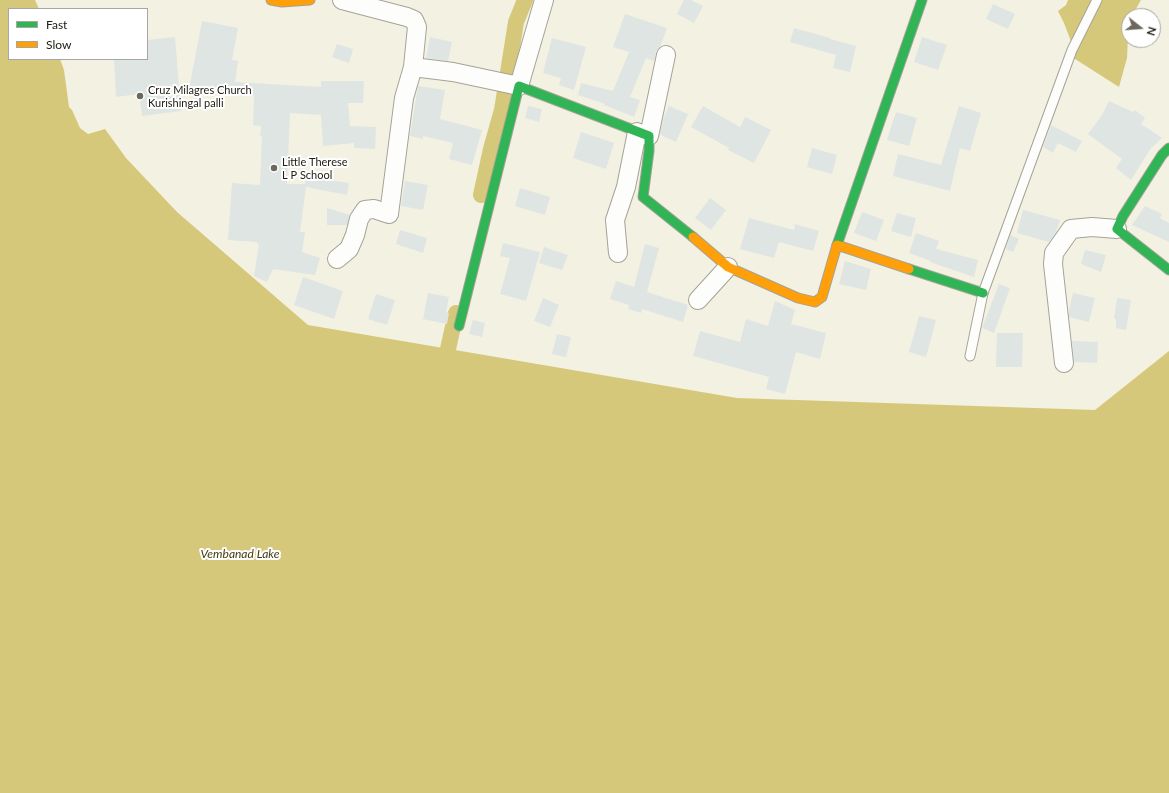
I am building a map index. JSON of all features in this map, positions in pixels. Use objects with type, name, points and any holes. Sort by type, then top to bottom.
[{"type":"street","points":[[271,0],[282,2],[310,0]]},
{"type":"street","points":[[337,259],[349,249],[355,235],[359,219],[365,210],[374,209],[389,214],[404,98],[413,67],[417,27],[414,20],[407,17],[342,0]]},
{"type":"street","points":[[459,326],[511,84],[544,0]]},
{"type":"street","points":[[413,67],[453,72],[511,84],[643,134],[649,151],[643,197],[676,222],[728,267],[798,298],[815,302],[822,297],[837,245],[922,0]]},
{"type":"street","points":[[618,253],[615,220],[643,134],[666,55]]},
{"type":"street","points":[[1117,229],[1122,216],[1152,173],[1162,155],[1169,148]]},
{"type":"street","points":[[1064,363],[1053,264],[1054,253],[1071,229],[1092,226],[1117,229],[1169,270]]},
{"type":"street","points":[[837,245],[983,293]]},
{"type":"street","points":[[698,300],[728,267]]},
{"type":"lane","points":[[970,356],[983,293],[1072,50],[1097,0]]},
{"type":"water","name":"Vembanad Lake","points":[[0,0],[35,0],[39,8],[8,8],[8,60],[60,60],[64,70],[69,107],[72,110],[80,128],[88,134],[105,129],[126,158],[177,212],[308,325],[737,398],[1095,410],[1169,351],[1169,793],[0,793]]},
{"type":"water","points":[[1068,0],[1093,0],[1072,44],[1058,11],[1066,5]]},
{"type":"water","points":[[1101,0],[1141,0],[1136,8],[1121,8],[1121,48],[1127,48],[1127,58],[1119,87],[1072,57]]},
{"type":"building","points":[[684,0],[691,0],[703,6],[694,23],[677,14]]},
{"type":"building","points":[[993,4],[1015,14],[1008,29],[986,19]]},
{"type":"building","points":[[625,14],[667,28],[660,47],[656,52],[654,61],[646,58],[630,97],[640,100],[634,117],[604,105],[605,104],[578,95],[581,83],[613,91],[629,52],[613,47]]},
{"type":"building","points":[[202,21],[238,28],[232,60],[238,61],[235,82],[321,87],[321,81],[364,81],[363,103],[348,103],[350,126],[376,127],[375,149],[354,148],[354,143],[323,146],[321,115],[290,113],[287,184],[305,184],[306,177],[349,183],[347,195],[306,187],[300,232],[305,232],[302,252],[320,258],[315,275],[273,269],[267,282],[254,276],[259,244],[257,244],[257,242],[228,240],[232,183],[260,185],[261,126],[253,125],[254,96],[203,88],[189,89]]},
{"type":"building","points":[[794,28],[856,46],[850,72],[833,68],[836,55],[790,42]]},
{"type":"building","points":[[175,37],[181,111],[142,116],[139,94],[116,97],[114,60],[148,60],[148,40]]},
{"type":"building","points":[[430,37],[452,42],[448,61],[426,58]]},
{"type":"building","points":[[922,37],[947,45],[938,70],[914,62]]},
{"type":"building","points":[[552,38],[586,47],[574,90],[559,85],[561,78],[543,73]]},
{"type":"building","points":[[337,44],[353,49],[349,63],[332,57]]},
{"type":"building","points":[[418,86],[445,90],[440,119],[482,130],[472,165],[449,159],[453,143],[423,136],[423,139],[410,136]]},
{"type":"building","points":[[1109,101],[1133,112],[1135,110],[1145,118],[1141,124],[1162,138],[1151,148],[1131,180],[1116,168],[1122,159],[1088,134],[1102,115]]},
{"type":"building","points":[[528,106],[542,109],[539,122],[525,118]]},
{"type":"building","points":[[669,106],[688,114],[676,142],[661,135],[660,132]]},
{"type":"building","points":[[703,106],[740,127],[745,117],[771,130],[754,163],[728,150],[729,148],[691,127]]},
{"type":"building","points":[[959,106],[981,113],[970,151],[960,148],[950,191],[893,176],[898,154],[941,165]]},
{"type":"building","points":[[896,112],[917,118],[909,146],[887,140]]},
{"type":"building","points":[[1051,125],[1082,141],[1076,152],[1058,143],[1053,153],[1043,147]]},
{"type":"building","points":[[581,132],[614,143],[606,169],[573,158]]},
{"type":"building","points":[[812,148],[837,155],[832,174],[807,167]]},
{"type":"building","points":[[405,181],[428,185],[423,210],[401,206]]},
{"type":"building","points":[[520,188],[550,197],[545,215],[515,206]]},
{"type":"building","points":[[710,198],[726,210],[711,230],[695,218]]},
{"type":"building","points":[[1145,206],[1162,214],[1160,218],[1169,223],[1169,242],[1132,225]]},
{"type":"building","points":[[327,208],[350,215],[347,225],[327,225]]},
{"type":"building","points":[[1023,210],[1060,220],[1056,232],[1049,242],[1017,233]]},
{"type":"building","points":[[862,212],[884,220],[876,241],[854,233]]},
{"type":"building","points":[[897,213],[916,218],[911,237],[891,231]]},
{"type":"building","points":[[749,218],[794,230],[795,224],[819,231],[813,251],[779,242],[774,258],[740,249]]},
{"type":"building","points":[[400,230],[427,238],[423,253],[396,244]]},
{"type":"building","points":[[916,233],[939,241],[936,249],[978,260],[974,277],[909,253]]},
{"type":"building","points":[[1010,235],[1019,239],[1013,252],[1006,249]]},
{"type":"building","points":[[503,243],[540,252],[526,301],[500,294],[510,258],[500,256]]},
{"type":"building","points":[[645,244],[659,248],[647,292],[688,305],[683,322],[642,309],[641,313],[628,309],[629,305],[610,299],[616,281],[634,287]]},
{"type":"building","points":[[544,247],[568,255],[562,270],[539,263]]},
{"type":"building","points":[[1085,250],[1106,255],[1101,272],[1081,264]]},
{"type":"building","points":[[845,261],[871,269],[866,290],[839,284]]},
{"type":"building","points":[[303,277],[343,291],[334,319],[294,305]]},
{"type":"building","points":[[999,284],[1010,288],[994,333],[982,328]]},
{"type":"building","points":[[428,293],[449,297],[446,312],[449,313],[447,324],[423,319]]},
{"type":"building","points":[[1073,293],[1095,298],[1089,322],[1069,317]]},
{"type":"building","points":[[376,294],[395,300],[387,325],[368,319]]},
{"type":"building","points":[[543,298],[559,305],[550,327],[534,321]]},
{"type":"building","points":[[1117,298],[1131,300],[1126,330],[1116,328],[1116,319],[1114,319]]},
{"type":"building","points":[[775,301],[795,310],[791,324],[826,333],[820,359],[796,352],[785,394],[766,389],[769,377],[693,356],[700,331],[740,342],[746,319],[768,326]]},
{"type":"building","points":[[919,316],[936,320],[926,357],[909,352]]},
{"type":"building","points":[[473,320],[485,323],[482,337],[469,334]]},
{"type":"building","points":[[997,333],[1023,333],[1022,367],[996,367]]},
{"type":"building","points":[[557,334],[571,337],[566,357],[552,354]]},
{"type":"building","points":[[1072,341],[1098,342],[1097,363],[1074,362]]},
{"type":"waterway","points":[[481,195],[491,149],[502,110],[516,22],[525,0]]},
{"type":"waterway","points":[[448,349],[456,313]]},
{"type":"traffic: fast","points":[[837,245],[922,0]]},
{"type":"traffic: fast","points":[[459,326],[519,86],[649,136],[649,151],[643,197],[693,237]]},
{"type":"traffic: fast","points":[[1169,148],[1162,155],[1123,216],[1117,229],[1169,270]]},
{"type":"traffic: fast","points":[[909,269],[983,293]]},
{"type":"traffic: slow","points":[[271,0],[282,2],[310,0]]},
{"type":"traffic: slow","points":[[693,237],[728,267],[798,298],[815,302],[822,297],[837,245],[909,269]]},
{"type":"place","name":"Cruz Milagres Church Kurishingal palli","points":[[140,96]]},
{"type":"place","name":"Little Therese L P School","points":[[274,168]]}]
